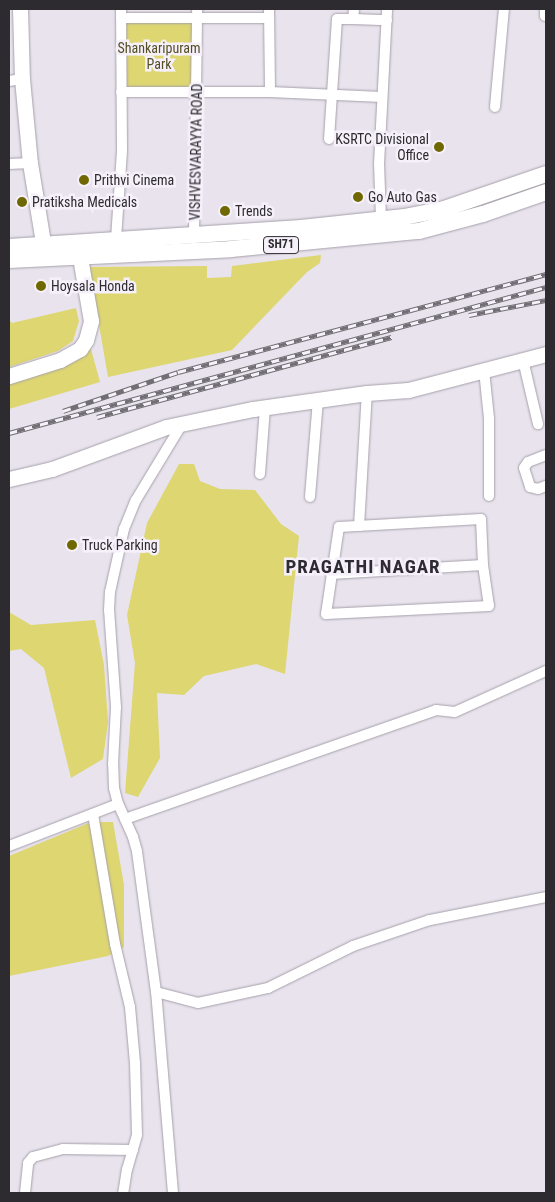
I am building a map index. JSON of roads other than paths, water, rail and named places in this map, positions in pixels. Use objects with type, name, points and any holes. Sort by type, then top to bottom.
[{"type":"main road","name":"SH71","points":[[9,260],[44,251],[78,248],[419,231],[500,200],[546,174]]},
{"type":"main road","name":"SH71","points":[[78,248],[116,239],[194,243],[382,220],[546,192]]},
{"type":"main road","name":"SH71","points":[[9,247],[44,251]]},
{"type":"street","points":[[494,107],[504,9]]},
{"type":"street","points":[[16,12],[16,80],[44,251]]},
{"type":"street","points":[[116,239],[122,150],[121,13],[269,13],[270,92]]},
{"type":"street","name":"VISHVESVARAYYA ROAD","points":[[194,243],[197,13]]},
{"type":"street","points":[[329,139],[338,19],[354,14],[387,14],[379,164],[382,220]]},
{"type":"street","points":[[121,92],[270,92],[382,97]]},
{"type":"street","points":[[9,164],[30,163]]},
{"type":"street","points":[[9,376],[60,360],[80,349],[86,340],[91,321],[78,248]]},
{"type":"street","points":[[9,479],[52,469],[166,427],[265,407],[367,393],[408,390],[546,354]]},
{"type":"street","points":[[523,360],[538,424]]},
{"type":"street","points":[[484,370],[489,418],[490,496]]},
{"type":"street","points":[[359,526],[367,393]]},
{"type":"street","points":[[310,497],[318,399]]},
{"type":"street","points":[[260,474],[265,407]]},
{"type":"street","points":[[173,1193],[156,992],[137,851],[134,837],[118,804],[114,788],[112,764],[116,707],[109,610],[110,592],[120,541],[136,500],[182,424]]},
{"type":"street","points":[[546,455],[528,462],[524,468],[530,486],[538,489],[546,486]]},
{"type":"street","points":[[481,519],[483,565],[489,606],[326,614],[339,527],[481,519]]},
{"type":"street","points":[[331,574],[483,565]]},
{"type":"street","points":[[125,819],[436,710],[454,712],[546,671]]},
{"type":"street","points":[[9,846],[118,804]]},
{"type":"street","points":[[93,814],[115,944],[130,1007],[135,1063],[136,1126],[133,1150],[123,1193]]},
{"type":"street","points":[[156,992],[198,1003],[268,988],[354,946],[422,923],[546,898]]},
{"type":"street","points":[[25,1193],[28,1162],[33,1157],[63,1149],[133,1150]]},
{"type":"railway","points":[[63,411],[178,372],[546,274]]},
{"type":"railway","points":[[9,433],[546,287]]},
{"type":"railway","points":[[469,315],[546,300]]},
{"type":"railway","points":[[97,417],[391,337]]},
{"type":"place","name":"KSRTC Divisional Office","points":[[439,147]]},
{"type":"place","name":"Prithvi Cinema","points":[[84,180]]},
{"type":"place","name":"Go Auto Gas","points":[[358,197]]},
{"type":"place","name":"Pratiksha Medicals","points":[[22,202]]},
{"type":"place","name":"Trends","points":[[225,211]]},
{"type":"place","name":"Hoysala Honda","points":[[41,286]]},
{"type":"place","name":"Truck Parking","points":[[72,545]]},
{"type":"district","name":"PRAGATHI NAGAR","points":[[363,567]]},
{"type":"park label","name":"Shankaripuram Park","points":[[159,56]]}]
